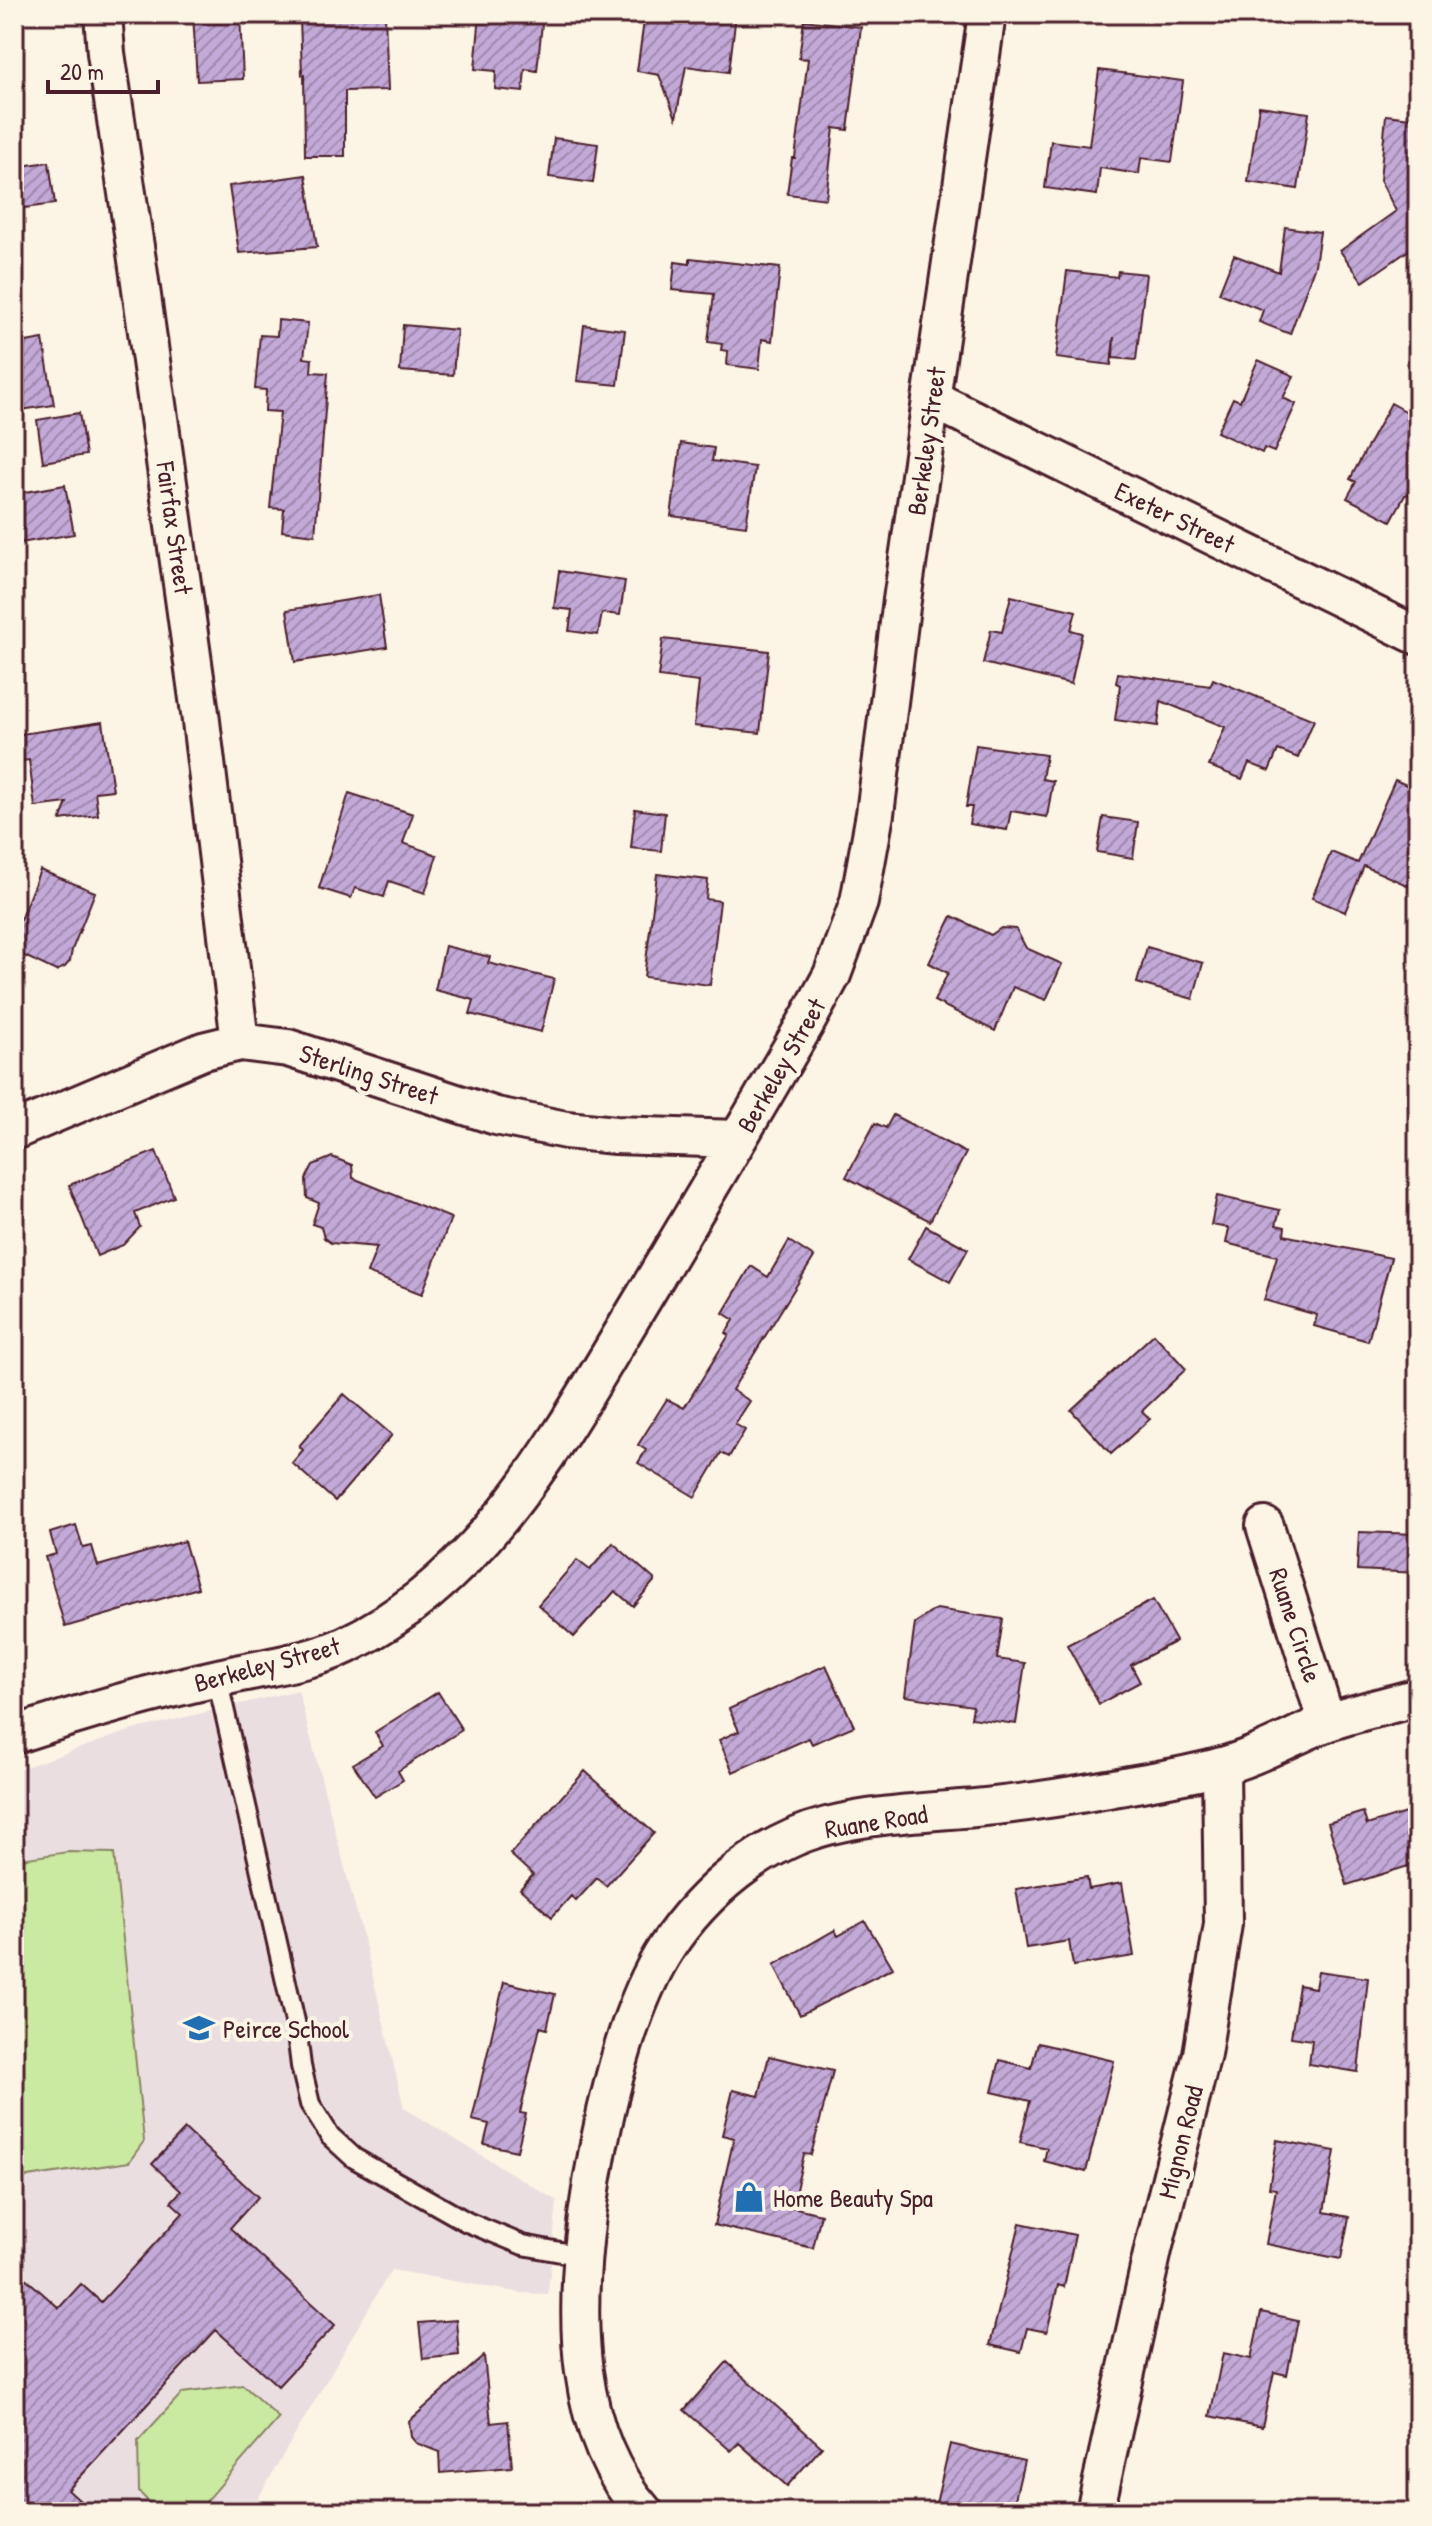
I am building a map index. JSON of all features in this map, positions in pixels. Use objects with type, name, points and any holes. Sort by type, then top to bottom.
[{"type":"street","name":"Fairfax Street","points":[[103,14],[200,713],[240,1042]]},
{"type":"street","name":"Berkeley Street","points":[[14,1735],[79,1714],[344,1646],[426,1596],[506,1515],[588,1389],[832,975],[859,902],[875,814],[901,607],[987,14]]},
{"type":"street","name":"Exeter Street","points":[[932,399],[1418,636]]},
{"type":"street","name":"Sterling Street","points":[[14,1131],[203,1051],[240,1042],[288,1048],[496,1116],[552,1127],[615,1135],[738,1139]]},
{"type":"street","name":"Ruane Circle","points":[[1265,1526],[1327,1723]]},
{"type":"street","name":"Ruane Road","points":[[644,2512],[622,2481],[589,2404],[580,2315],[582,2256],[610,2099],[637,2009],[667,1947],[707,1897],[731,1877],[787,1841],[823,1827],[883,1816],[981,1807],[1104,1790],[1221,1767],[1327,1723],[1418,1697]]},
{"type":"street","name":"Mignon Road","points":[[1095,2512],[1153,2250],[1202,2054],[1223,1924],[1221,1767]]},
{"type":"lane","points":[[217,1678],[296,2026],[310,2104],[330,2136],[354,2158],[467,2222],[523,2245],[582,2256]]},
{"type":"shaded area","name":"Peirce School","points":[[298,1690],[366,1948],[404,2108],[557,2201],[548,2294],[522,2293],[391,2270],[250,2512],[14,2512],[14,1771],[132,1730]]},
{"type":"green space","points":[[68,1852],[114,1853],[144,2141],[129,2162],[14,2179],[14,1860]]},
{"type":"green space","points":[[243,2385],[279,2418],[197,2512],[159,2512],[139,2492],[138,2441],[182,2393]]},
{"type":"building","points":[[193,14],[240,14],[243,79],[197,81]]},
{"type":"building","points":[[329,14],[385,15],[388,90],[345,91],[345,156],[305,156],[300,18]]},
{"type":"building","points":[[480,14],[543,14],[537,71],[525,69],[523,92],[495,89],[496,71],[475,69]]},
{"type":"building","points":[[645,14],[736,14],[729,72],[686,66],[676,118],[659,75],[637,71]]},
{"type":"building","points":[[804,20],[861,27],[848,130],[834,128],[826,199],[787,194],[808,59],[799,58]]},
{"type":"building","points":[[1099,70],[1183,81],[1172,162],[1141,158],[1139,174],[1100,168],[1097,195],[1045,188],[1051,141],[1089,146]]},
{"type":"building","points":[[1259,106],[1309,113],[1298,189],[1248,182]]},
{"type":"building","points":[[1386,115],[1418,119],[1418,252],[1415,246],[1363,282],[1340,251],[1396,211],[1380,180]]},
{"type":"building","points":[[554,138],[598,144],[593,183],[549,177]]},
{"type":"building","points":[[49,162],[55,204],[16,209],[14,167]]},
{"type":"building","points":[[306,175],[317,247],[239,253],[229,186]]},
{"type":"building","points":[[1285,227],[1320,232],[1315,265],[1290,334],[1259,322],[1263,310],[1219,293],[1234,255],[1279,272]]},
{"type":"building","points":[[690,258],[780,268],[772,341],[762,339],[759,369],[727,365],[728,351],[721,350],[722,344],[708,342],[714,294],[672,290],[675,262],[690,264]]},
{"type":"building","points":[[1067,271],[1117,277],[1118,271],[1146,274],[1136,360],[1113,358],[1114,337],[1111,365],[1056,358]]},
{"type":"building","points":[[278,320],[308,323],[304,358],[312,359],[311,372],[328,373],[315,535],[282,531],[284,509],[270,508],[280,412],[265,411],[266,390],[255,389],[260,335],[277,336]]},
{"type":"building","points":[[403,325],[457,330],[453,375],[400,371]]},
{"type":"building","points":[[584,325],[625,330],[618,385],[577,381]]},
{"type":"building","points":[[43,339],[54,405],[14,411],[14,344]]},
{"type":"building","points":[[1258,360],[1294,376],[1283,398],[1296,404],[1274,452],[1264,448],[1262,453],[1217,432],[1233,398],[1240,401]]},
{"type":"building","points":[[1391,403],[1418,418],[1418,493],[1405,495],[1391,521],[1347,498],[1356,482],[1350,479]]},
{"type":"building","points":[[79,413],[86,455],[43,462],[37,420]]},
{"type":"building","points":[[681,443],[714,448],[712,461],[755,467],[746,526],[671,516]]},
{"type":"building","points":[[65,485],[74,534],[14,544],[14,494]]},
{"type":"building","points":[[559,571],[625,581],[620,615],[602,613],[598,635],[569,631],[572,610],[554,608]]},
{"type":"building","points":[[379,595],[387,647],[295,662],[287,610]]},
{"type":"building","points":[[1011,596],[1076,611],[1071,630],[1082,633],[1071,684],[983,663],[991,630],[1002,632]]},
{"type":"building","points":[[663,639],[769,651],[760,733],[694,726],[699,682],[658,677]]},
{"type":"building","points":[[1118,673],[1210,686],[1213,679],[1314,720],[1298,758],[1278,750],[1269,771],[1249,763],[1242,779],[1209,766],[1225,727],[1161,701],[1158,726],[1115,720],[1120,685],[1116,683]]},
{"type":"building","points":[[103,722],[113,790],[95,792],[98,815],[60,820],[67,803],[35,807],[29,760],[14,762],[14,735]]},
{"type":"building","points":[[976,745],[1046,755],[1042,779],[1053,781],[1047,817],[1011,811],[1007,830],[969,824],[972,807],[966,807]]},
{"type":"building","points":[[1395,780],[1418,790],[1418,890],[1364,866],[1345,912],[1312,898],[1331,852],[1358,863]]},
{"type":"building","points":[[349,793],[413,814],[403,843],[437,855],[425,893],[389,881],[384,897],[355,888],[351,898],[319,888]]},
{"type":"building","points":[[635,809],[665,813],[661,851],[631,848]]},
{"type":"building","points":[[1103,817],[1138,822],[1133,858],[1097,852]]},
{"type":"building","points":[[40,870],[95,892],[70,961],[56,971],[14,951],[14,935]]},
{"type":"building","points":[[657,874],[708,880],[706,899],[720,901],[710,985],[644,977]]},
{"type":"building","points":[[952,916],[991,935],[1001,928],[1016,929],[1026,948],[1062,964],[1046,1000],[1013,987],[995,1031],[934,1001],[948,973],[929,963]]},
{"type":"building","points":[[445,946],[490,957],[488,963],[554,979],[541,1032],[470,1014],[474,1000],[435,990]]},
{"type":"building","points":[[1147,947],[1203,963],[1193,999],[1137,983]]},
{"type":"building","points":[[893,1115],[966,1153],[930,1221],[846,1177],[875,1123],[886,1128]]},
{"type":"building","points":[[156,1151],[174,1197],[135,1213],[140,1227],[123,1245],[97,1256],[69,1185]]},
{"type":"building","points":[[332,1157],[352,1165],[353,1178],[451,1218],[422,1294],[367,1273],[377,1247],[331,1243],[324,1238],[321,1227],[312,1224],[319,1203],[307,1198],[306,1179],[313,1165]]},
{"type":"building","points":[[1217,1196],[1280,1210],[1276,1225],[1285,1227],[1284,1235],[1391,1258],[1368,1341],[1314,1326],[1317,1315],[1264,1300],[1277,1256],[1226,1243],[1229,1228],[1211,1225]]},
{"type":"building","points":[[926,1226],[968,1249],[950,1282],[908,1259]]},
{"type":"building","points":[[789,1241],[814,1257],[732,1390],[750,1401],[735,1424],[745,1430],[729,1457],[721,1453],[695,1497],[638,1463],[646,1450],[638,1445],[667,1399],[684,1408],[729,1335],[726,1333],[734,1320],[723,1313],[751,1266],[768,1277]]},
{"type":"building","points":[[1154,1334],[1186,1369],[1142,1411],[1150,1419],[1111,1454],[1071,1410]]},
{"type":"building","points":[[344,1394],[392,1435],[335,1501],[292,1463],[303,1450],[299,1446]]},
{"type":"building","points":[[76,1525],[83,1548],[92,1546],[98,1566],[184,1541],[198,1588],[65,1627],[45,1557],[56,1554],[50,1533]]},
{"type":"building","points":[[1359,1532],[1418,1534],[1418,1573],[1357,1570]]},
{"type":"building","points":[[613,1543],[655,1580],[633,1606],[615,1591],[574,1637],[538,1605],[577,1560],[590,1570]]},
{"type":"building","points":[[1153,1600],[1176,1641],[1131,1665],[1140,1682],[1099,1704],[1067,1645]]},
{"type":"building","points":[[936,1609],[1003,1619],[997,1659],[1025,1663],[1016,1724],[971,1718],[973,1706],[905,1696],[915,1623]]},
{"type":"building","points":[[826,1665],[854,1726],[812,1744],[809,1738],[733,1772],[719,1740],[739,1731],[729,1709]]},
{"type":"building","points":[[438,1692],[462,1730],[398,1771],[403,1780],[375,1797],[353,1764],[383,1746],[375,1732]]},
{"type":"building","points":[[585,1771],[654,1833],[606,1886],[597,1878],[576,1901],[571,1896],[552,1917],[520,1889],[533,1875],[510,1854]]},
{"type":"building","points":[[1418,1809],[1418,1863],[1347,1885],[1328,1823],[1363,1812],[1367,1825]]},
{"type":"building","points":[[1087,1877],[1089,1889],[1122,1883],[1134,1956],[1073,1966],[1069,1941],[1026,1948],[1016,1889]]},
{"type":"building","points":[[865,1921],[893,1968],[800,2015],[774,1965],[835,1930],[838,1936]]},
{"type":"building","points":[[1318,1971],[1368,1978],[1358,2072],[1309,2064],[1312,2040],[1291,2037],[1299,1985],[1315,1988]]},
{"type":"building","points":[[504,1982],[555,1994],[547,2029],[540,2027],[520,2113],[526,2114],[517,2151],[484,2144],[489,2124],[472,2120]]},
{"type":"building","points":[[1038,2043],[1114,2061],[1086,2172],[1044,2161],[1047,2148],[1020,2142],[1030,2101],[992,2092],[1000,2060],[1031,2068]]},
{"type":"building","points":[[769,2056],[833,2071],[811,2155],[804,2154],[792,2207],[821,2214],[813,2248],[714,2225],[734,2138],[722,2135],[733,2090],[759,2096]]},
{"type":"building","points":[[185,2129],[258,2197],[230,2228],[335,2325],[278,2386],[216,2330],[68,2490],[92,2512],[14,2512],[14,2268],[59,2308],[81,2284],[101,2302],[183,2213],[171,2202],[181,2191],[152,2164]]},
{"type":"building","points":[[1277,2140],[1335,2151],[1324,2212],[1349,2217],[1341,2259],[1266,2244],[1276,2189],[1269,2188]]},
{"type":"building","points":[[1020,2223],[1075,2235],[1064,2287],[1058,2285],[1047,2332],[1027,2328],[1021,2352],[990,2345]]},
{"type":"building","points":[[1261,2312],[1298,2320],[1287,2375],[1274,2372],[1262,2427],[1210,2416],[1223,2353],[1251,2359]]},
{"type":"building","points":[[456,2320],[459,2355],[423,2359],[419,2323]]},
{"type":"building","points":[[484,2356],[491,2423],[508,2421],[512,2467],[440,2473],[439,2452],[416,2443],[411,2437],[409,2421]]},
{"type":"building","points":[[727,2362],[822,2447],[787,2486],[739,2443],[731,2451],[684,2410]]},
{"type":"building","points":[[950,2444],[1024,2461],[1012,2512],[934,2512]]},
{"type":"place","name":"Peirce School","points":[[199,2028]]},
{"type":"place","name":"Home Beauty Spa","points":[[749,2197]]}]
